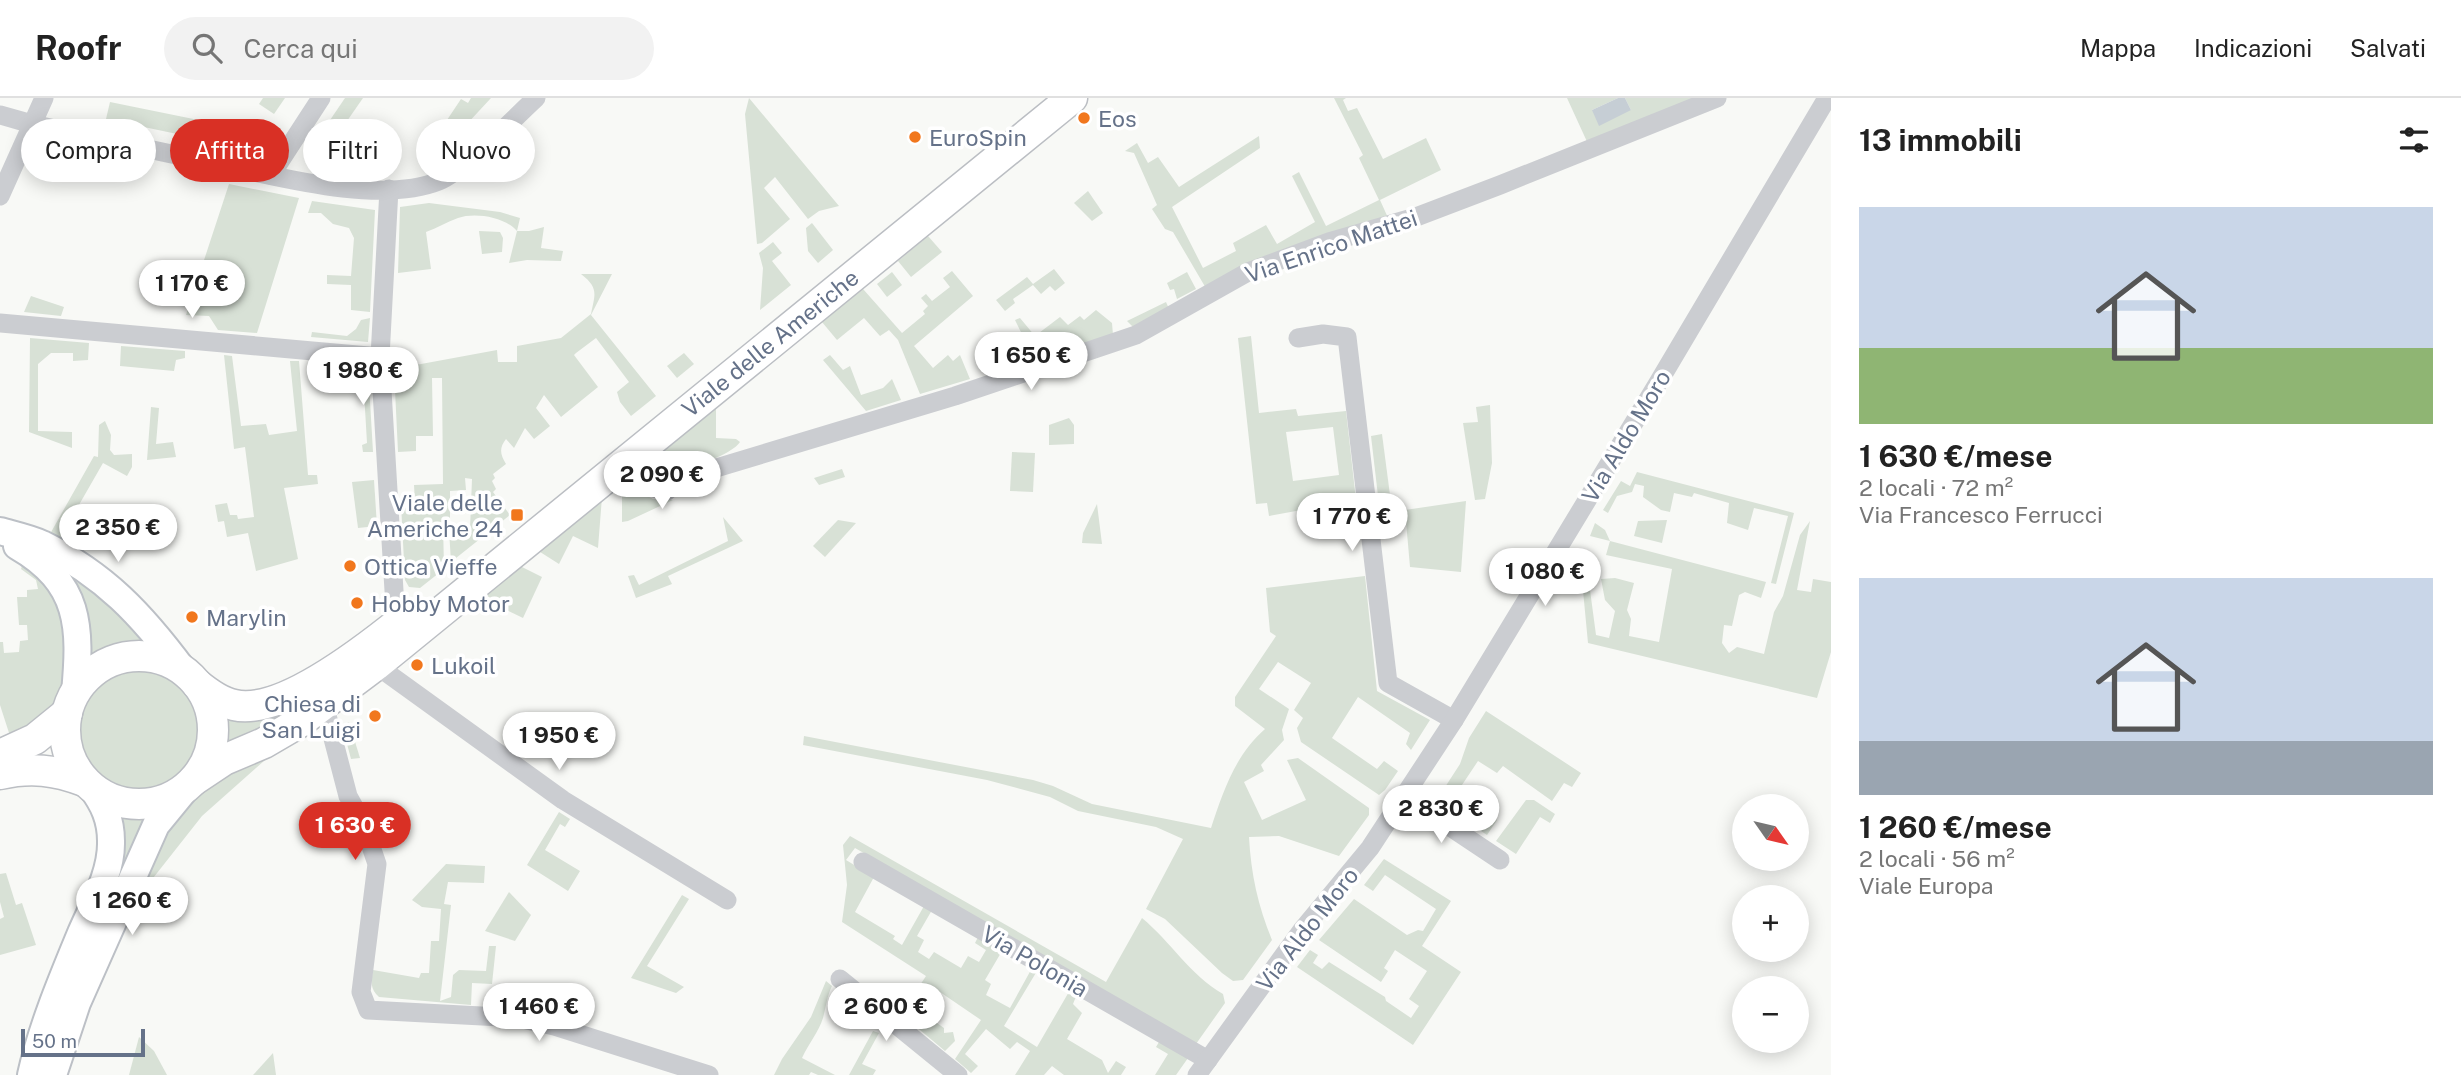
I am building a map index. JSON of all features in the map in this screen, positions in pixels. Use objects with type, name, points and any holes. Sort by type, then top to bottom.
[{"type":"main road","name":"Viale delle Americhe","points":[[190,677],[221,701],[236,706],[280,701],[323,677],[396,624],[1043,98]]},
{"type":"main road","name":"Viale delle Americhe","points":[[191,783],[224,760],[264,743],[300,722],[376,665],[1072,98]]},
{"type":"main road","points":[[0,534],[40,543],[80,565],[109,587],[142,618],[190,677],[209,707],[213,732],[208,757],[191,783],[156,825],[77,1003],[53,1075]]},
{"type":"main road","points":[[0,534],[33,555],[53,575],[75,613],[78,633],[71,703],[65,731],[67,749],[74,766],[106,810],[110,832],[110,853],[101,885],[47,1019],[32,1075]]},
{"type":"main road","points":[[0,755],[35,739],[71,703],[86,679],[116,660],[133,656],[151,657],[168,662],[190,677]]},
{"type":"main road","points":[[0,774],[35,769],[58,771],[87,784],[109,799],[129,804],[150,804],[170,798],[191,783]]},
{"type":"street","points":[[34,119],[44,98]]},
{"type":"street","points":[[289,147],[321,98]]},
{"type":"street","points":[[289,178],[346,188],[389,189],[420,187],[442,180],[536,98]]},
{"type":"street","name":"Via Enrico Mattei","points":[[708,471],[955,396],[1136,335],[1248,272],[1329,242],[1464,199],[1717,98]]},
{"type":"street","name":"Via Aldo Moro","points":[[1202,1068],[1302,930],[1370,848],[1454,720],[1827,98]]},
{"type":"street","points":[[0,116],[21,121]]},
{"type":"street","points":[[0,196],[21,149]]},
{"type":"street","points":[[389,189],[380,357],[396,624]]},
{"type":"street","points":[[0,323],[380,357]]},
{"type":"street","points":[[1298,338],[1323,334],[1347,337],[1388,683],[1454,720]]},
{"type":"street","points":[[638,451],[641,465],[658,478],[673,481],[708,471]]},
{"type":"street","points":[[599,482],[635,483],[664,491],[691,485],[708,471]]},
{"type":"street","points":[[376,665],[563,800],[727,900]]},
{"type":"street","points":[[324,704],[348,796],[363,824],[377,864],[361,992],[368,1010],[518,1018],[554,1026],[709,1075]]},
{"type":"street","points":[[1404,796],[1500,860]]},
{"type":"street","name":"Via Polonia","points":[[863,862],[1202,1068]]},
{"type":"street","points":[[840,979],[958,1075]]},
{"type":"shaded area","points":[[263,98],[285,98],[274,114],[259,104]]},
{"type":"shaded area","points":[[345,98],[363,98],[348,119],[331,119]]},
{"type":"shaded area","points":[[471,98],[491,98],[472,119],[448,119],[461,99],[468,103]]},
{"type":"shaded area","points":[[749,98],[839,206],[819,211],[808,219],[775,177],[764,188],[790,219],[762,243],[757,244],[745,114]]},
{"type":"shaded area","points":[[1334,98],[1346,98],[1343,100],[1348,111],[1357,108],[1383,159],[1426,138],[1441,170],[1380,200],[1389,220],[1207,290],[1173,232],[1165,229],[1152,209],[1157,205],[1134,153],[1125,151],[1137,143],[1148,163],[1158,157],[1179,187],[1259,136],[1260,148],[1172,207],[1203,268],[1236,251],[1233,243],[1266,225],[1277,244],[1315,222],[1292,176],[1299,172],[1326,226],[1379,200],[1359,158],[1363,155]]},
{"type":"shaded area","points":[[1567,98],[1618,98],[1592,110],[1631,110],[1625,98],[1705,98],[1589,146]]},
{"type":"shaded area","points":[[1618,98],[1625,98],[1631,110],[1599,126],[1592,110]]},
{"type":"shaded area","points":[[110,102],[193,119],[170,119],[170,133],[156,130],[156,119],[106,119]]},
{"type":"shaded area","points":[[229,184],[299,198],[257,333],[218,330],[209,316],[186,315]]},
{"type":"shaded area","points":[[1088,191],[1103,213],[1092,221],[1074,203]]},
{"type":"shaded area","points":[[312,201],[375,210],[370,312],[351,310],[351,285],[327,284],[327,275],[351,276],[354,238],[349,228],[333,224],[321,213],[308,213]]},
{"type":"shaded area","points":[[429,203],[500,212],[520,218],[517,231],[505,222],[489,217],[458,218],[426,232],[431,269],[398,273],[400,207]]},
{"type":"shaded area","points":[[812,223],[833,250],[818,263],[808,251],[806,228]]},
{"type":"shaded area","points":[[544,227],[541,248],[563,251],[561,261],[527,260],[509,263],[517,231]]},
{"type":"shaded area","points":[[479,231],[500,232],[503,238],[502,252],[482,254]]},
{"type":"shaded area","points":[[928,236],[942,252],[911,277],[898,261]]},
{"type":"shaded area","points":[[773,242],[782,253],[772,261],[791,285],[760,310],[763,268],[759,253]]},
{"type":"shaded area","points":[[1054,269],[1065,283],[1055,291],[1050,286],[1041,294],[1033,285],[1013,299],[1015,303],[1005,311],[996,300],[1027,277],[1033,284]]},
{"type":"shaded area","points":[[952,271],[973,296],[914,346],[933,368],[948,355],[953,361],[960,355],[970,379],[920,394],[898,340],[889,330],[880,336],[864,318],[837,340],[822,322],[863,289],[902,333],[925,314],[923,311],[928,306],[921,298],[926,294],[932,301],[950,287],[943,278]]},
{"type":"shaded area","points":[[892,272],[902,285],[887,297],[877,284]]},
{"type":"shaded area","points":[[1187,272],[1196,289],[1177,299],[1174,289],[1170,290],[1167,283]]},
{"type":"shaded area","points":[[581,274],[612,274],[591,315],[656,396],[631,416],[620,402],[617,392],[629,382],[596,338],[576,353],[574,355],[598,387],[561,417],[544,395],[536,408],[550,426],[534,439],[525,428],[514,448],[506,439],[502,445],[506,464],[493,474],[495,478],[492,481],[496,489],[493,492],[510,515],[451,562],[449,530],[470,529],[472,479],[465,478],[466,490],[450,491],[450,522],[443,522],[444,569],[420,588],[409,587],[405,580],[401,504],[415,503],[414,485],[443,484],[442,378],[432,378],[433,436],[416,436],[416,451],[398,452],[394,369],[497,350],[498,362],[517,362],[517,346],[561,338],[591,314],[593,288]]},
{"type":"shaded area","points":[[31,296],[64,307],[61,316],[24,312]]},
{"type":"shaded area","points":[[1166,302],[1170,311],[1135,329],[1127,321]]},
{"type":"shaded area","points":[[1096,310],[1112,323],[1113,335],[1034,359],[1015,320],[1020,318],[1035,336],[1060,317],[1068,325],[1080,316],[1084,320]]},
{"type":"shaded area","points":[[370,318],[368,342],[311,337],[312,332],[347,336],[356,329],[361,320]]},
{"type":"shaded area","points":[[1251,336],[1259,413],[1296,409],[1298,416],[1346,411],[1356,500],[1269,516],[1267,503],[1256,504],[1238,338]],"holes":[[[1333,427],[1339,475],[1293,481],[1286,432]]]},
{"type":"shaded area","points":[[30,338],[89,343],[88,360],[73,361],[73,353],[51,353],[38,364],[38,431],[72,432],[72,448],[29,432]]},
{"type":"shaded area","points":[[121,346],[185,351],[185,358],[176,360],[174,371],[120,366]]},
{"type":"shaded area","points":[[684,353],[694,364],[677,378],[667,366]]},
{"type":"shaded area","points":[[224,355],[232,356],[241,426],[266,424],[269,435],[297,431],[290,361],[299,361],[308,475],[317,475],[318,484],[284,488],[298,559],[256,571],[248,533],[227,537],[224,521],[218,522],[215,505],[227,503],[230,515],[237,515],[238,519],[254,517],[245,447],[234,449]]},
{"type":"shaded area","points":[[830,355],[843,370],[850,366],[861,395],[883,388],[892,379],[901,400],[866,411],[823,360]]},
{"type":"shaded area","points":[[319,363],[368,367],[373,452],[363,452],[362,445],[367,443],[363,375],[343,374],[342,383],[329,383],[329,370],[319,369]]},
{"type":"shaded area","points":[[1490,405],[1492,463],[1485,499],[1475,500],[1463,423],[1478,422],[1476,407]]},
{"type":"shaded area","points":[[151,407],[159,408],[156,444],[173,442],[176,457],[147,460]]},
{"type":"shaded area","points":[[716,408],[716,438],[736,439],[740,442],[735,447],[717,457],[683,469],[666,470],[652,461]]},
{"type":"shaded area","points":[[1069,418],[1074,425],[1074,444],[1049,445],[1049,425]]},
{"type":"shaded area","points":[[105,421],[111,435],[110,450],[114,455],[132,454],[132,467],[127,476],[103,463],[60,538],[50,534],[94,456],[98,457],[99,425]]},
{"type":"shaded area","points":[[1382,434],[1390,495],[1378,496],[1371,436]]},
{"type":"shaded area","points":[[1012,452],[1035,453],[1033,492],[1010,491]]},
{"type":"shaded area","points":[[842,469],[845,477],[819,485],[814,478]]},
{"type":"shaded area","points":[[1637,472],[1794,513],[1776,584],[1771,583],[1788,516],[1754,508],[1748,530],[1727,523],[1729,503],[1694,493],[1692,497],[1674,493],[1670,512],[1661,510],[1643,497],[1644,486],[1635,484],[1632,492],[1617,496],[1608,513],[1603,510],[1621,481],[1630,486]]},
{"type":"shaded area","points":[[374,480],[377,526],[358,528],[352,482]]},
{"type":"shaded area","points":[[622,492],[642,493],[653,499],[673,500],[622,522]]},
{"type":"shaded area","points":[[602,497],[598,548],[573,536],[559,564],[537,550]]},
{"type":"shaded area","points":[[1466,501],[1461,572],[1410,567],[1405,510]]},
{"type":"shaded area","points":[[1097,504],[1102,544],[1082,543],[1083,533]]},
{"type":"shaded area","points":[[723,517],[743,541],[668,576],[672,584],[636,598],[628,576],[634,575],[639,585],[728,541]]},
{"type":"shaded area","points":[[838,520],[856,523],[825,557],[813,546]]},
{"type":"shaded area","points":[[1667,520],[1662,543],[1634,536],[1638,521]]},
{"type":"shaded area","points":[[1810,521],[1797,590],[1811,592],[1813,579],[1831,582],[1831,652],[1817,698],[1588,643],[1582,580],[1584,569],[1594,572],[1590,590],[1596,635],[1609,638],[1615,611],[1605,600],[1601,579],[1615,578],[1634,583],[1627,610],[1631,619],[1629,636],[1659,642],[1672,569],[1606,555],[1610,541],[1766,582],[1761,598],[1745,592],[1739,595],[1732,626],[1724,625],[1722,643],[1729,653],[1737,647],[1764,654],[1774,612],[1783,596],[1800,535]]},
{"type":"shaded area","points":[[1595,523],[1605,530],[1610,541],[1590,536]]},
{"type":"shaded area","points":[[23,563],[45,582],[55,599],[65,635],[64,674],[59,693],[51,708],[39,721],[10,736],[0,705],[0,642],[3,642],[4,653],[19,652],[20,641],[28,640],[27,625],[19,625],[17,597],[27,597],[27,590],[38,589],[36,580],[21,569]]},
{"type":"shaded area","points":[[63,564],[95,586],[149,644],[112,649],[92,659],[87,655]]},
{"type":"shaded area","points":[[518,565],[542,577],[523,618],[479,597]]},
{"type":"shaded area","points":[[1365,576],[1377,691],[1430,720],[1411,750],[1406,744],[1410,733],[1358,697],[1332,738],[1377,769],[1384,761],[1398,771],[1379,795],[1301,742],[1297,728],[1303,718],[1294,710],[1311,683],[1278,662],[1259,689],[1289,709],[1282,730],[1284,740],[1261,765],[1264,771],[1244,782],[1262,820],[1306,800],[1287,760],[1298,758],[1369,808],[1369,815],[1339,856],[1279,836],[1249,837],[1256,890],[1272,940],[1243,980],[1233,981],[1222,973],[1165,919],[1146,909],[1183,839],[1156,827],[1078,811],[1050,797],[987,780],[803,745],[804,736],[1033,780],[1092,804],[1211,828],[1225,788],[1238,762],[1265,729],[1235,706],[1235,697],[1276,636],[1270,632],[1266,588]]},
{"type":"shaded area","points":[[138,669],[161,674],[181,687],[194,707],[199,730],[194,753],[181,773],[161,786],[138,791],[115,786],[95,773],[82,753],[77,730],[82,707],[95,687],[115,674]]},
{"type":"shaded area","points":[[331,682],[293,717],[226,748],[222,743],[222,711]]},
{"type":"shaded area","points":[[1486,711],[1581,773],[1572,787],[1564,783],[1552,801],[1503,766],[1497,773],[1478,761],[1456,794],[1497,820],[1487,835],[1436,801],[1460,764],[1469,738]]},
{"type":"shaded area","points":[[349,722],[360,758],[351,759],[342,725]]},
{"type":"shaded area","points":[[291,737],[202,816],[135,901],[157,847],[176,816],[197,792]]},
{"type":"shaded area","points":[[1526,800],[1534,800],[1555,814],[1550,823],[1540,817],[1516,854],[1496,841]]},
{"type":"shaded area","points":[[114,812],[149,814],[86,959]]},
{"type":"shaded area","points":[[559,812],[570,819],[565,827],[560,824],[545,850],[580,871],[568,891],[527,865]]},
{"type":"shaded area","points":[[850,836],[1106,982],[1142,918],[1200,977],[1223,994],[1225,1003],[1196,1044],[855,848],[846,860],[874,877],[855,912],[895,936],[893,939],[902,945],[924,906],[932,910],[917,936],[924,940],[918,952],[929,959],[934,952],[961,968],[968,956],[979,962],[986,950],[975,943],[978,937],[1002,951],[985,980],[991,984],[986,995],[1010,1008],[1032,968],[1037,971],[1004,1026],[1037,1047],[1070,990],[1077,994],[1073,1004],[1082,1013],[1067,1039],[1102,1060],[1108,1073],[1116,1061],[1126,1067],[1121,1075],[1064,1075],[1052,1066],[1044,1075],[1015,1075],[1030,1051],[1017,1042],[1010,1049],[986,1029],[965,1054],[978,1066],[971,1073],[955,1059],[981,1020],[937,990],[928,1002],[921,1002],[920,1016],[927,1016],[944,1028],[944,1033],[953,1032],[955,1041],[945,1051],[901,1014],[926,976],[842,922],[847,885],[843,845]]},
{"type":"shaded area","points":[[1384,859],[1451,901],[1422,946],[1461,972],[1413,1045],[1297,967],[1310,950],[1318,955],[1313,963],[1322,969],[1329,962],[1385,997],[1386,1001],[1411,1018],[1419,1006],[1409,999],[1427,971],[1395,950],[1384,968],[1388,971],[1381,982],[1319,940],[1354,899],[1407,935],[1418,930],[1423,931],[1436,909],[1385,875],[1373,891],[1364,885]]},
{"type":"shaded area","points":[[446,864],[485,866],[484,883],[448,882],[444,904],[451,905],[440,1001],[451,997],[453,975],[459,970],[486,971],[489,946],[496,946],[492,984],[472,983],[471,1005],[379,997],[372,985],[373,970],[419,978],[421,973],[429,973],[431,941],[439,941],[441,909],[422,907],[412,900]]},
{"type":"shaded area","points":[[6,873],[16,905],[22,903],[36,945],[0,955],[0,919],[4,917],[0,902],[0,874]]},
{"type":"shaded area","points":[[509,892],[531,915],[515,941],[485,931]]},
{"type":"shaded area","points":[[682,895],[689,899],[647,966],[684,987],[676,993],[631,978]]},
{"type":"shaded area","points":[[826,981],[832,986],[823,1018],[802,1058],[835,1075],[818,1075],[811,1072],[809,1075],[774,1075],[811,1017]]},
{"type":"shaded area","points":[[873,1031],[879,1033],[862,1064],[876,1070],[873,1075],[849,1075]]},
{"type":"shaded area","points":[[139,1037],[154,1051],[167,1075],[129,1075]]},
{"type":"shaded area","points":[[1159,1042],[1188,1058],[1176,1075],[1155,1075],[1168,1054],[1156,1047]]},
{"type":"shaded area","points":[[273,1053],[276,1075],[253,1075]]},
{"type":"place","name":"Eos","points":[[1084,118]]},
{"type":"place","name":"EuroSpin","points":[[915,137]]},
{"type":"place","name":"Viale delle Americhe 24","points":[[517,515]]},
{"type":"place","name":"Ottica Vieffe","points":[[350,566]]},
{"type":"place","name":"Hobby Motor","points":[[357,603]]},
{"type":"place","name":"Marylin","points":[[192,617]]},
{"type":"place","name":"Lukoil","points":[[417,665]]},
{"type":"place","name":"Chiesa di San Luigi","points":[[375,716]]}]
